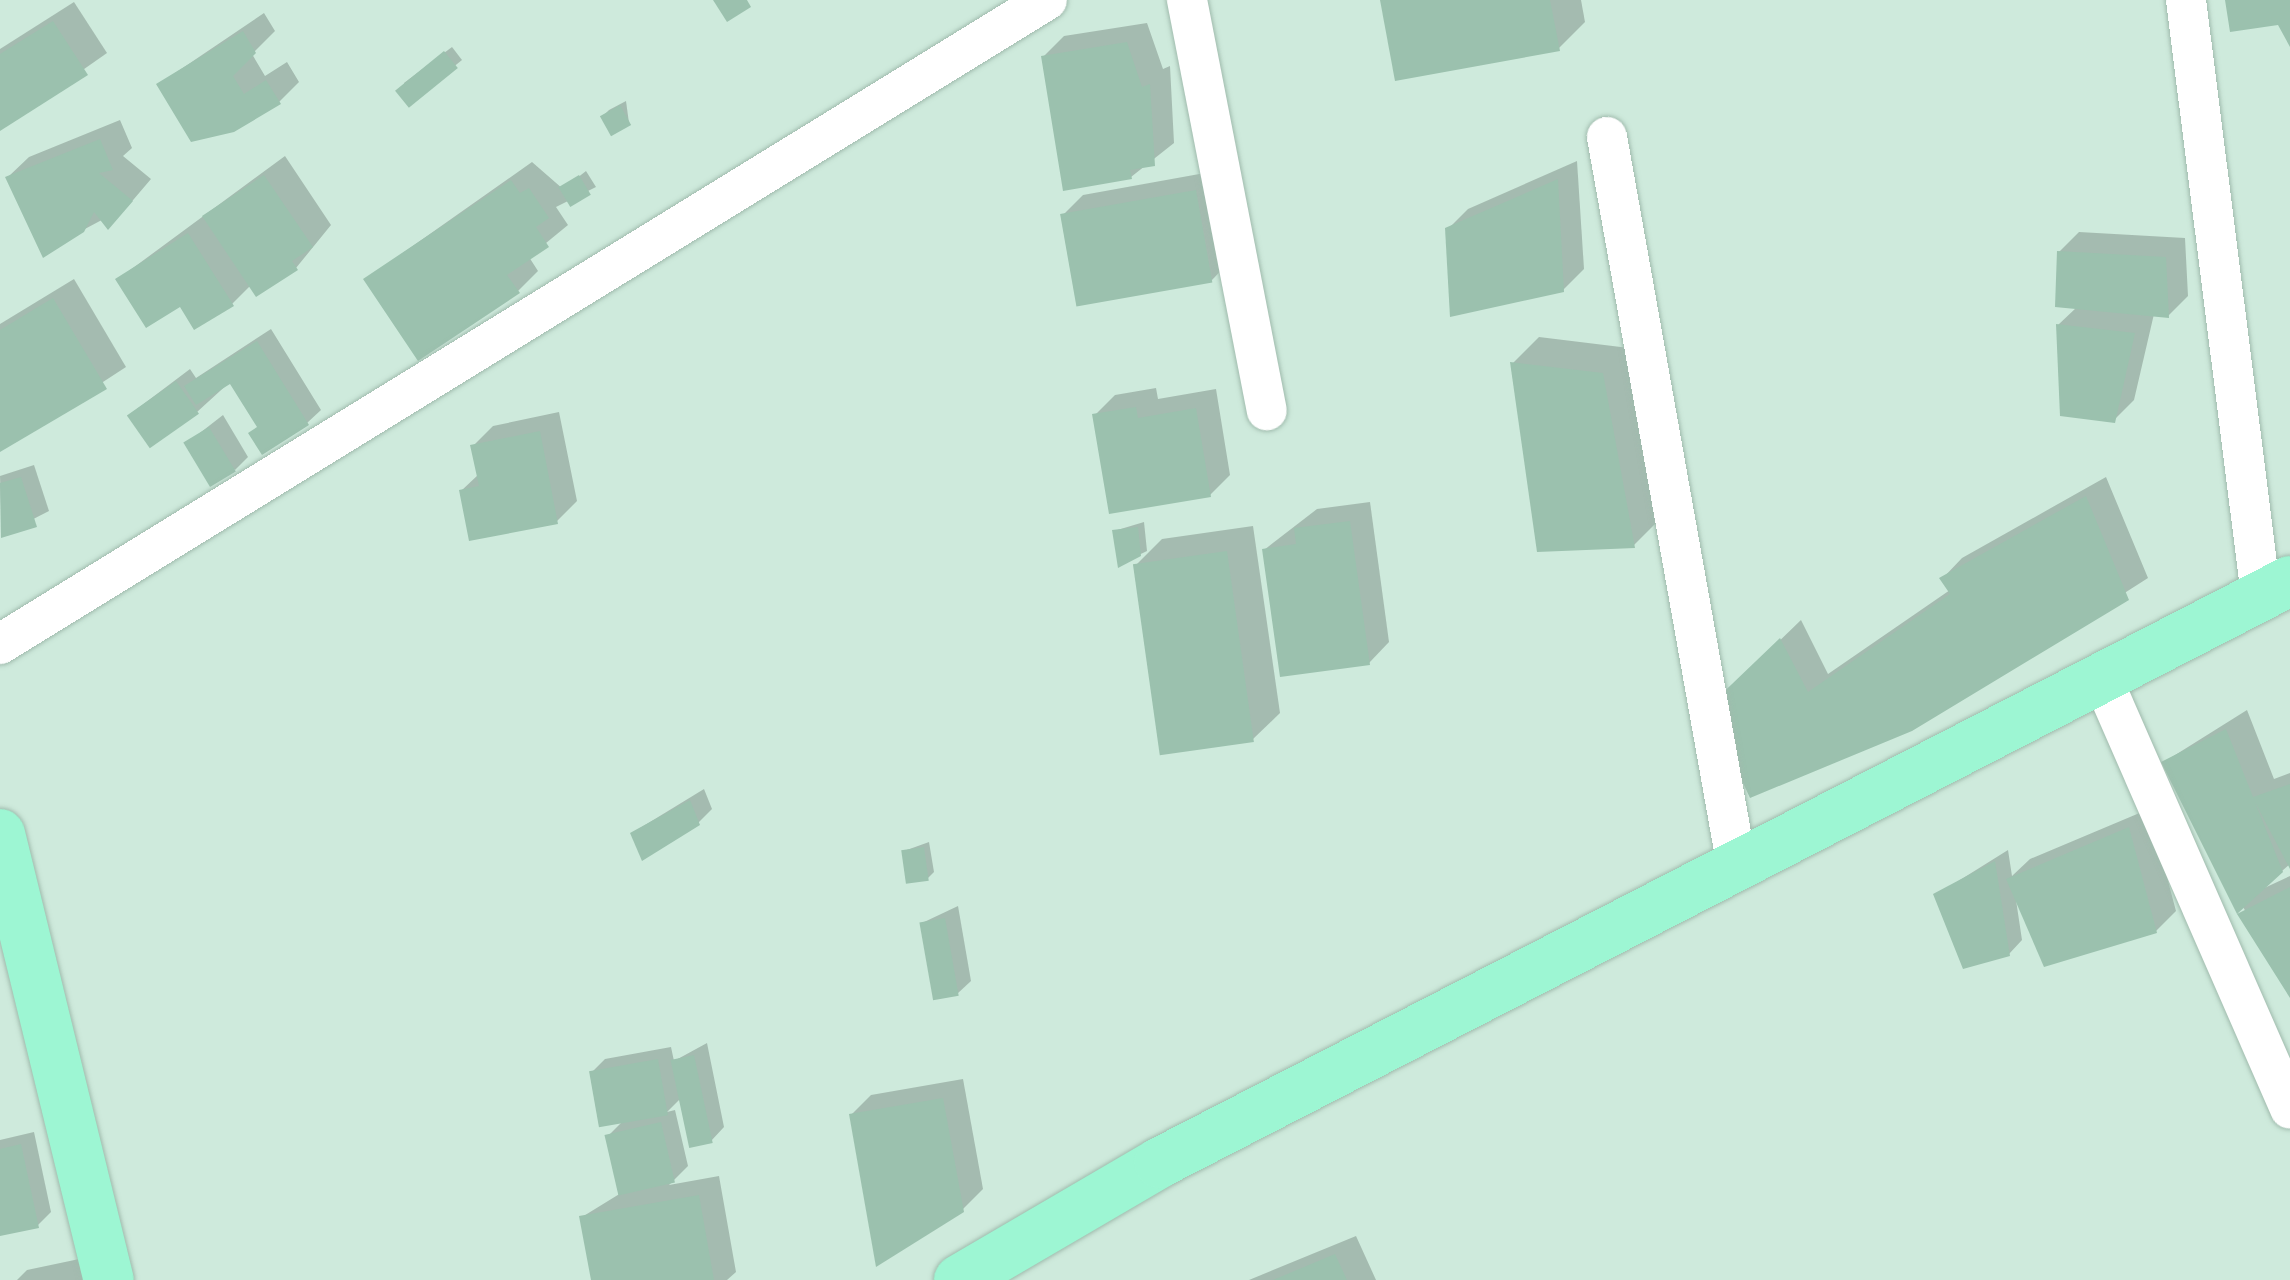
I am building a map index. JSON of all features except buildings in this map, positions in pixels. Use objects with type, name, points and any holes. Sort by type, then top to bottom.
[{"type":"main road","points":[[959,1280],[1158,1163],[1736,861],[2276,588]]},
{"type":"main road","points":[[0,834],[109,1280]]},
{"type":"street","points":[[0,644],[1047,0]]},
{"type":"street","points":[[1187,0],[1267,410]]},
{"type":"street","points":[[2186,0],[2276,588]]},
{"type":"street","points":[[1607,137],[1736,861]]},
{"type":"street","points":[[2102,676],[2290,1108]]}]
